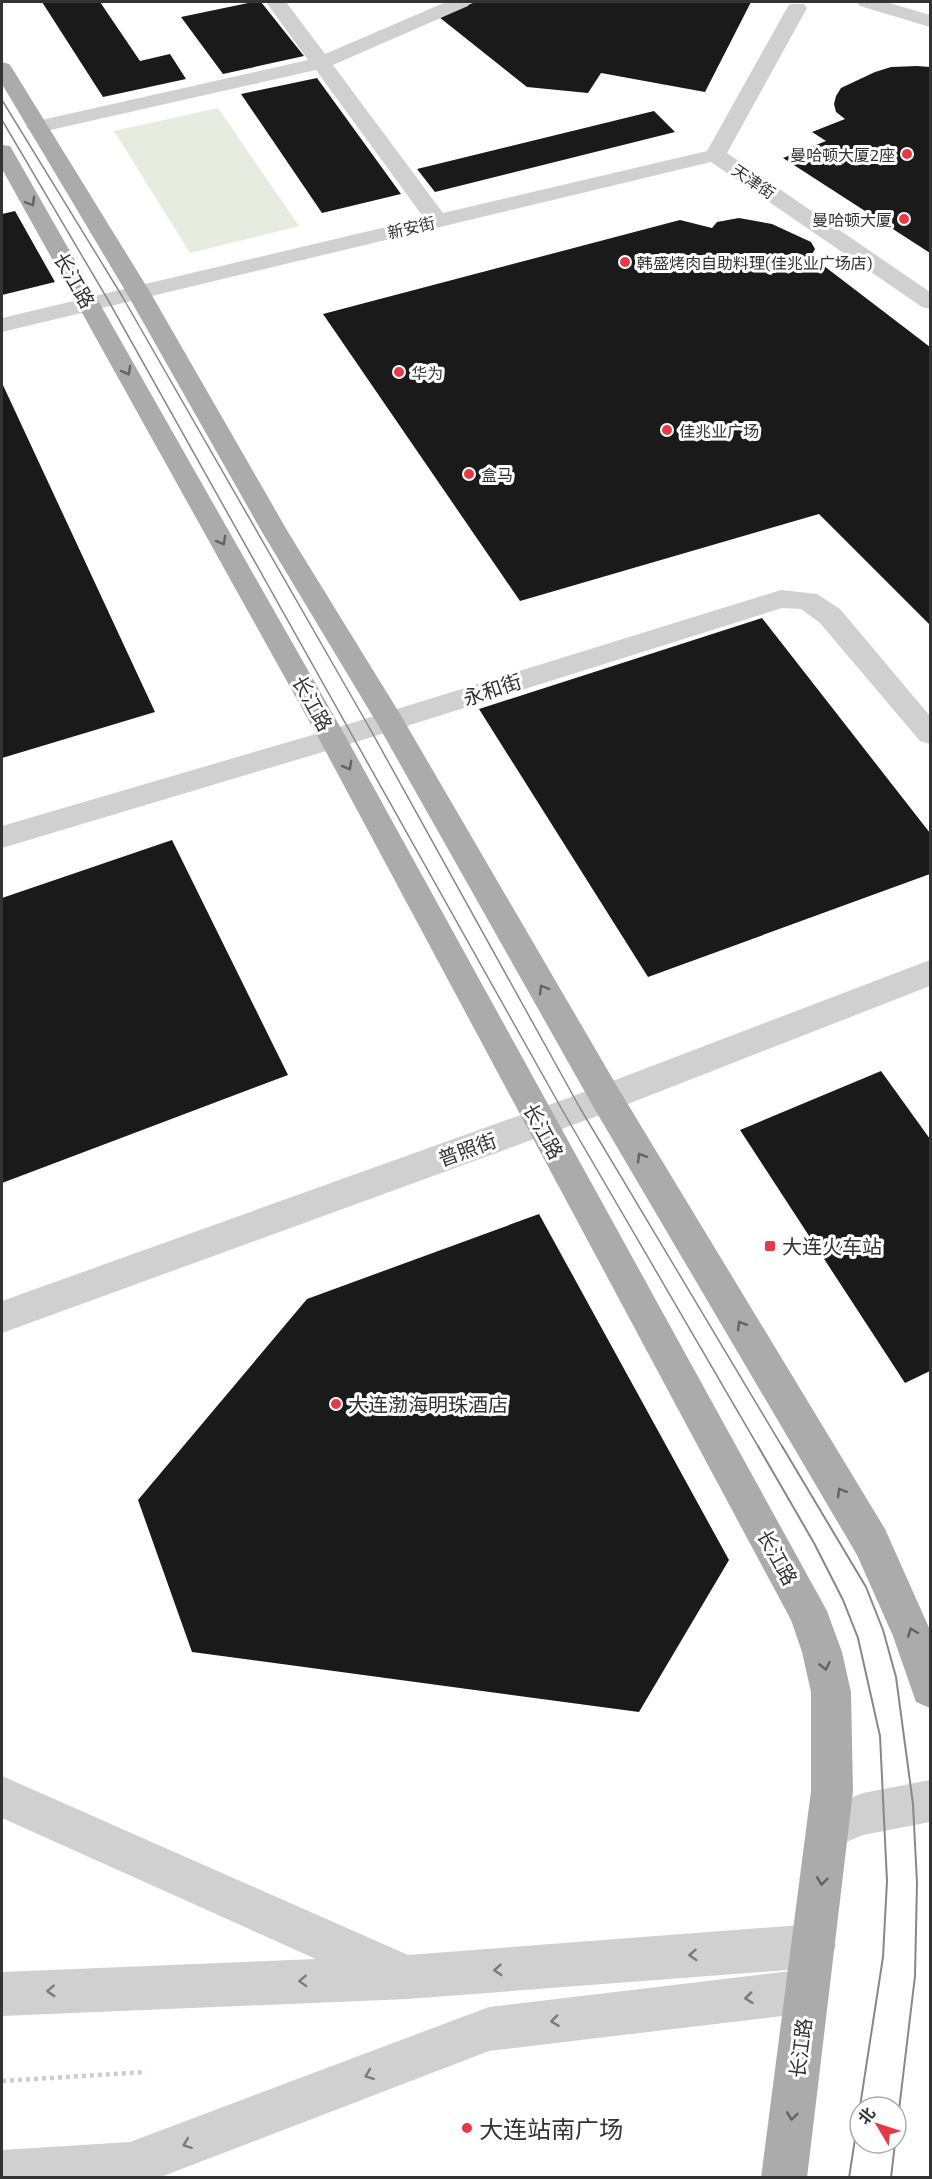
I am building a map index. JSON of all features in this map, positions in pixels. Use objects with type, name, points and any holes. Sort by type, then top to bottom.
[{"type":"main road","points":[[2,68],[138,292],[275,532],[390,721],[606,1098],[871,1542],[912,1632],[930,1688]]},
{"type":"main road","name":"长江路","points":[[2,151],[98,302],[539,1122],[807,1611],[822,1653],[831,1692],[833,1739],[829,1828],[784,2178]]},
{"type":"street","points":[[276,2],[438,221]]},
{"type":"street","points":[[37,127],[320,63],[460,2]]},
{"type":"street","points":[[867,2],[930,21]]},
{"type":"street","name":"天津街","points":[[797,8],[715,155],[930,302]]},
{"type":"street","name":"新安街","points":[[2,325],[715,155]]},
{"type":"street","name":"永和街","points":[[2,837],[333,739],[781,599],[807,600],[830,616],[930,735]]},
{"type":"street","name":"普照街","points":[[2,1317],[606,1098],[930,973]]},
{"type":"street","points":[[2,1797],[407,1977]]},
{"type":"street","points":[[829,1828],[863,1814],[930,1801]]},
{"type":"street","points":[[2,1994],[100,1988],[407,1977],[814,1946]]},
{"type":"street","points":[[2,2174],[130,2165],[489,2030],[807,1991]]},
{"type":"path","points":[[2,2081],[146,2072]]},
{"type":"shaded area","points":[[218,108],[299,226],[190,253],[114,131]]},
{"type":"building","points":[[42,2],[100,2],[140,61],[170,54],[186,79],[103,97]]},
{"type":"building","points":[[261,2],[304,56],[223,74],[181,17]]},
{"type":"building","points":[[475,2],[751,2],[705,92],[601,73],[588,93],[527,87],[439,17]]},
{"type":"building","points":[[891,67],[930,67],[930,253],[783,158],[826,141],[812,132],[845,119],[836,112],[834,104],[841,88]]},
{"type":"building","points":[[317,78],[401,194],[322,213],[241,94]]},
{"type":"building","points":[[654,111],[675,132],[435,192],[417,169]]},
{"type":"building","points":[[15,211],[55,282],[2,295],[2,214]]},
{"type":"building","name":"佳兆业广场","points":[[739,218],[772,224],[811,242],[815,249],[811,256],[930,347],[930,625],[819,514],[520,601],[323,314],[680,220],[712,228],[717,222]]},
{"type":"building","points":[[2,383],[155,712],[2,758]]},
{"type":"building","points":[[762,618],[930,833],[930,874],[648,977],[479,709]]},
{"type":"building","points":[[172,840],[288,1075],[2,1183],[2,898]]},
{"type":"building","points":[[881,1071],[930,1139],[930,1371],[905,1383],[740,1130]]},
{"type":"building","points":[[539,1214],[729,1560],[639,1712],[192,1652],[138,1500],[307,1299]]},
{"type":"tram line","points":[[2,100],[122,296],[369,727],[580,1108],[783,1448]]},
{"type":"tram line","points":[[2,120],[108,300],[564,1113],[759,1448]]},
{"type":"tram line","points":[[758,1446],[814,1543],[843,1600],[858,1638],[880,1736],[887,1881],[883,1957],[849,2178]]},
{"type":"tram line","points":[[782,1446],[866,1587],[883,1630],[896,1677],[913,1804],[917,1883],[915,1976],[901,2095]]},
{"type":"tram line","points":[[891,2178],[894,2155]]},
{"type":"place","name":"曼哈顿大厦2座","points":[[907,154]]},
{"type":"place","name":"曼哈顿大厦","points":[[904,219]]},
{"type":"place","name":"韩盛烤肉自助料理(佳兆业广场店)","points":[[625,262]]},
{"type":"place","name":"华为","points":[[399,372]]},
{"type":"place","name":"佳兆业广场","points":[[667,430]]},
{"type":"place","name":"盒马","points":[[469,474]]},
{"type":"place","name":"大连火车站","points":[[770,1246]]},
{"type":"place","name":"大连渤海明珠酒店","points":[[336,1404]]},
{"type":"place","name":"大连站南广场","points":[[467,2128]]}]
